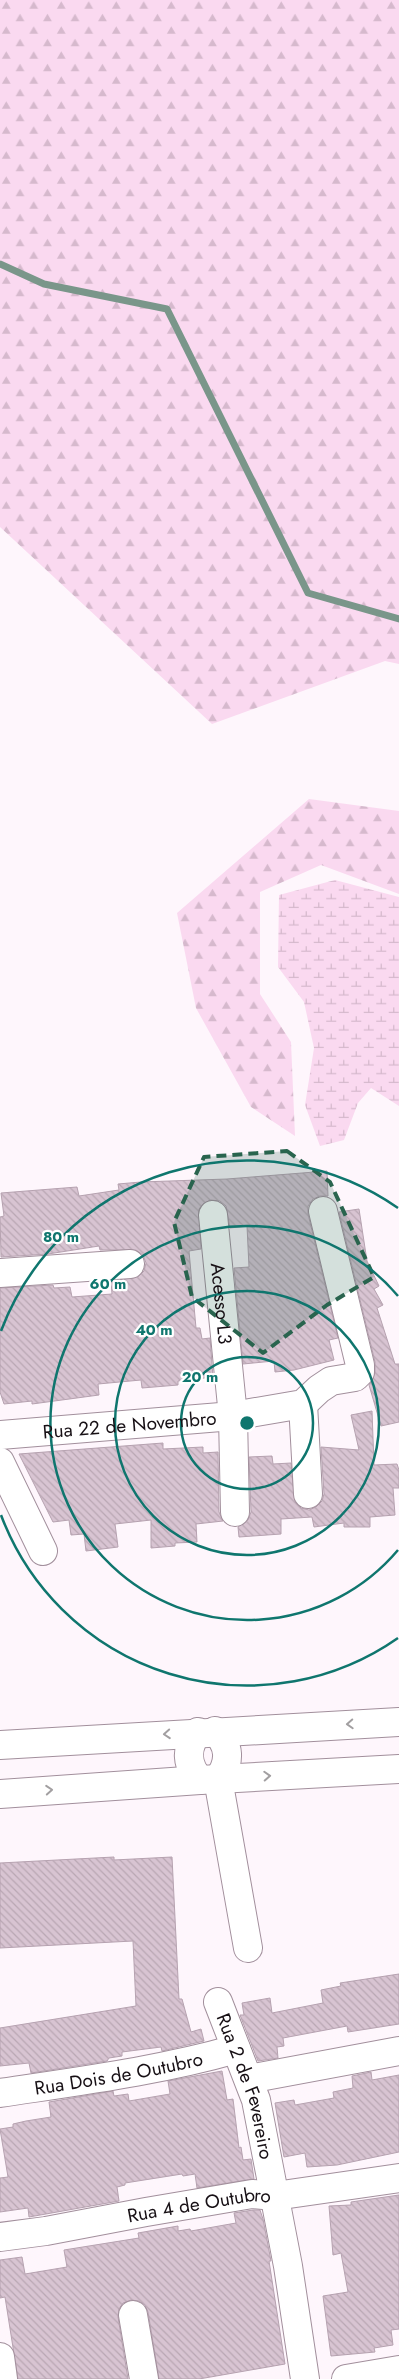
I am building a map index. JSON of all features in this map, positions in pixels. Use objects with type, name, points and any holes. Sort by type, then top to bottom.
[{"type":"street","points":[[308,1494],[303,1404],[331,1381],[355,1377],[360,1372],[360,1365],[323,1211]]},
{"type":"street","name":"Acesso L3","points":[[213,1215],[233,1416],[236,1512]]},
{"type":"street","points":[[0,1273],[130,1264]]},
{"type":"street","name":"Rua 22 de Novembro","points":[[0,1434],[233,1416],[303,1404]]},
{"type":"street","points":[[0,1462],[43,1551]]},
{"type":"street","points":[[0,1745],[207,1731],[399,1722]]},
{"type":"street","points":[[207,1731],[222,1737],[228,1754],[224,1771],[209,1779],[194,1773],[188,1756],[192,1739],[207,1731]]},
{"type":"street","points":[[0,1794],[209,1779],[399,1769]]},
{"type":"street","points":[[209,1779],[248,1948]]},
{"type":"street","name":"Rua 2 de Fevereiro","points":[[218,2002],[256,2100],[275,2196],[305,2379]]},
{"type":"street","name":"Rua Dois de Outubro","points":[[0,2093],[146,2071],[194,2061],[236,2049]]},
{"type":"street","points":[[249,2080],[399,2051]]},
{"type":"street","name":"Rua 4 de Outubro","points":[[0,2238],[46,2232],[146,2212],[252,2194],[275,2196],[399,2178]]},
{"type":"street","points":[[133,2315],[144,2379]]},
{"type":"street","points":[[0,2357],[4,2379]]},
{"type":"street","points":[[346,2379],[399,2370]]},
{"type":"highlighted area","points":[[287,1151],[330,1182],[374,1277],[327,1305],[263,1353],[192,1297],[174,1222],[204,1157]]},
{"type":"green space","points":[[0,0],[399,0],[399,664],[385,661],[212,724],[0,527]]},
{"type":"green space","points":[[309,799],[399,811],[399,894],[321,865],[260,892],[260,994],[291,1042],[295,1136],[251,1107],[196,1008],[177,913]]},
{"type":"green space","points":[[335,880],[399,897],[399,1106],[371,1088],[358,1103],[344,1140],[320,1146],[305,1105],[314,1048],[304,1002],[278,967],[279,895]]},
{"type":"building","points":[[327,1171],[328,1196],[320,1196],[313,1199],[308,1206],[308,1214],[338,1338],[329,1340],[334,1360],[294,1370],[275,1372],[274,1361],[243,1364],[234,1268],[249,1267],[247,1226],[230,1228],[226,1206],[220,1201],[211,1200],[204,1203],[199,1209],[201,1249],[189,1251],[196,1328],[200,1328],[202,1339],[210,1338],[213,1377],[178,1381],[178,1385],[142,1388],[141,1380],[98,1384],[99,1395],[32,1404],[32,1401],[4,1404],[0,1392],[0,1288],[53,1285],[54,1288],[70,1287],[72,1297],[112,1294],[111,1281],[138,1277],[144,1271],[146,1263],[143,1255],[136,1250],[100,1250],[99,1246],[48,1254],[1,1257],[0,1217],[4,1216],[1,1193],[77,1187],[79,1196],[119,1190],[118,1184],[227,1179]]},
{"type":"building","points":[[359,1209],[367,1261],[379,1286],[374,1289],[383,1305],[377,1308],[395,1364],[399,1364],[399,1422],[381,1426],[369,1385],[375,1373],[375,1362],[339,1212]]},
{"type":"building","points":[[372,1411],[374,1465],[397,1464],[399,1470],[399,1488],[393,1488],[395,1515],[370,1517],[370,1527],[344,1527],[344,1523],[314,1527],[312,1517],[281,1519],[281,1534],[239,1537],[238,1527],[248,1520],[251,1512],[249,1457],[272,1456],[273,1464],[291,1463],[295,1502],[301,1508],[309,1510],[316,1507],[322,1501],[324,1494],[321,1447],[359,1450],[351,1415]]},
{"type":"building","points":[[163,1443],[163,1449],[203,1447],[203,1453],[218,1452],[219,1512],[223,1521],[196,1524],[197,1542],[175,1543],[175,1546],[151,1548],[151,1520],[115,1524],[118,1547],[86,1551],[84,1534],[71,1535],[69,1520],[53,1522],[19,1454]]},
{"type":"building","points":[[114,1857],[114,1860],[172,1857],[179,1999],[182,1999],[191,2032],[201,2029],[204,2041],[162,2051],[161,2047],[122,2052],[122,2056],[109,2058],[107,2061],[31,2073],[29,2063],[0,2066],[0,2028],[136,2006],[133,1941],[0,1948],[0,1863]]},
{"type":"building","points":[[399,1974],[399,2024],[348,2032],[347,2026],[283,2038],[284,2046],[277,2047],[278,2058],[258,2061],[240,2015],[244,2015],[242,2003],[270,1998],[272,2013],[323,2003],[321,1990],[341,1986],[340,1983]]},
{"type":"building","points":[[222,2071],[227,2100],[233,2099],[239,2148],[241,2147],[243,2160],[251,2159],[254,2179],[197,2188],[195,2174],[183,2176],[182,2174],[125,2183],[125,2185],[117,2187],[119,2201],[29,2217],[28,2208],[0,2212],[0,2178],[8,2177],[0,2129],[13,2127],[13,2124],[51,2117],[49,2102],[113,2091],[114,2096],[128,2094],[129,2101],[170,2094],[168,2081]]},
{"type":"building","points":[[371,2072],[372,2080],[399,2075],[399,2152],[337,2165],[307,2167],[305,2153],[284,2157],[275,2103],[294,2100],[295,2105],[334,2098],[333,2092],[353,2088],[352,2076]]},
{"type":"building","points":[[399,2195],[399,2329],[391,2330],[393,2345],[374,2348],[375,2352],[331,2356],[323,2296],[348,2292],[341,2253],[333,2255],[329,2206],[351,2205],[351,2202]]},
{"type":"building","points":[[260,2210],[263,2219],[271,2261],[269,2261],[285,2364],[199,2379],[159,2379],[148,2312],[145,2305],[139,2301],[131,2300],[123,2303],[119,2309],[118,2317],[128,2379],[18,2379],[5,2297],[0,2298],[0,2260],[22,2257],[25,2274],[67,2267],[64,2250],[139,2238],[138,2233],[178,2226],[178,2231],[190,2229],[191,2231],[236,2223],[234,2213]]},
{"type":"waterway","points":[[0,264],[44,284],[167,309],[308,593],[399,619]]}]
